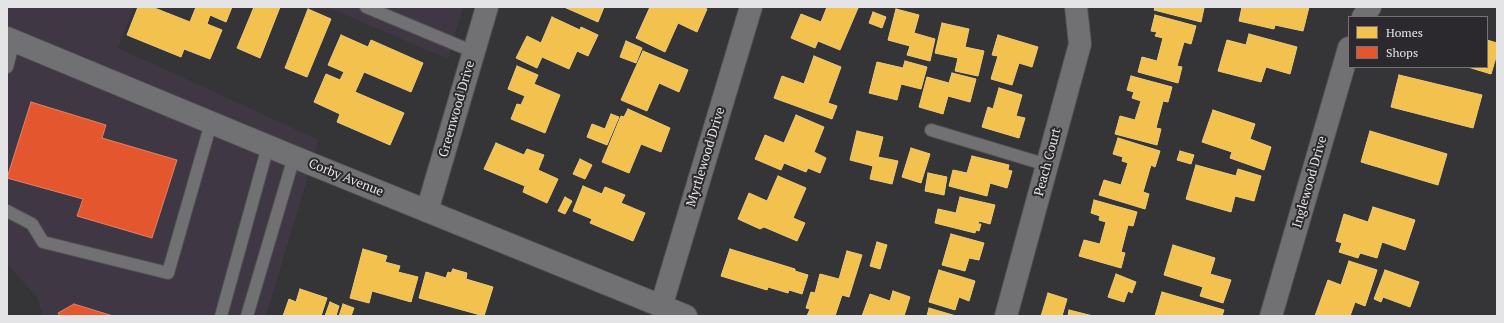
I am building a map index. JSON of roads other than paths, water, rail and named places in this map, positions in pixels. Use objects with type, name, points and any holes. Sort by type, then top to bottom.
[{"type":"street","name":"Greenwood Drive","points":[[427,211],[487,7]]},
{"type":"street","name":"Myrtlewood Drive","points":[[661,307],[751,7]]},
{"type":"street","name":"Peach Court","points":[[1006,316],[1080,44],[1076,7]]},
{"type":"street","points":[[1364,16],[1370,7]]},
{"type":"street","name":"Corby Avenue","points":[[10,40],[686,316]]},
{"type":"street","name":"Inglewood Drive","points":[[1271,316],[1348,51]]},
{"type":"lane","points":[[366,7],[474,52]]},
{"type":"lane","points":[[7,67],[10,40]]},
{"type":"lane","points":[[7,211],[32,224],[43,242],[168,273],[211,123]]},
{"type":"lane","points":[[931,130],[1047,165]]},
{"type":"lane","points":[[221,316],[268,146]]},
{"type":"lane","points":[[247,316],[294,157]]}]
